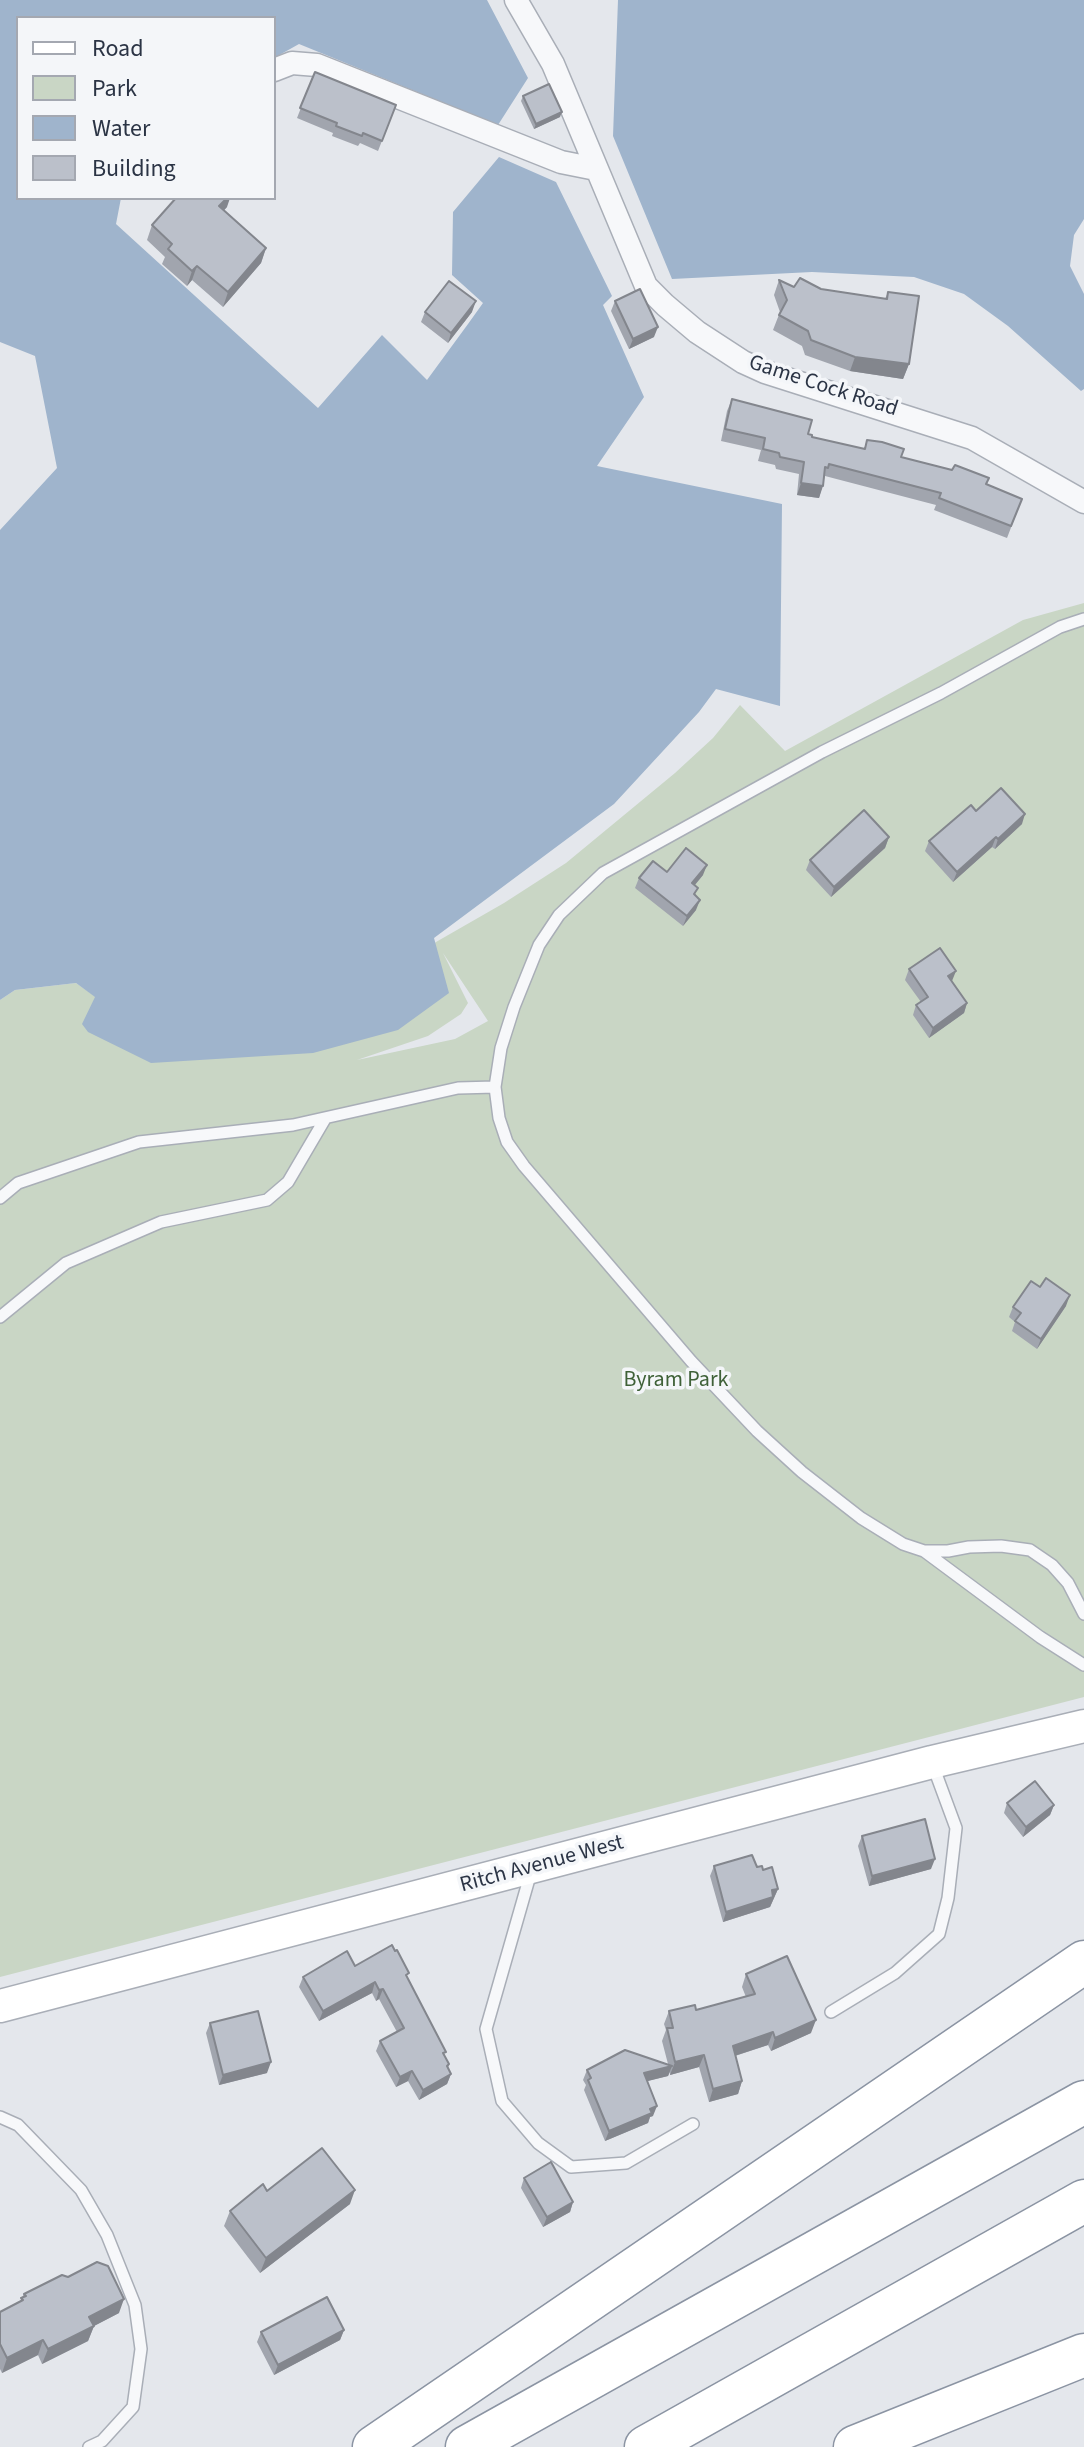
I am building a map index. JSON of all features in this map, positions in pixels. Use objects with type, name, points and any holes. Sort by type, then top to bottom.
[{"type":"highway","points":[[374,2447],[1084,1962]]},
{"type":"highway","points":[[467,2447],[1084,2102]]},
{"type":"highway","points":[[646,2447],[1084,2201]]},
{"type":"highway","points":[[855,2447],[1084,2355]]},
{"type":"main road","name":"Ritch Avenue West","points":[[0,2006],[932,1762],[1084,1726]]},
{"type":"street","name":"Game Cock Road","points":[[516,0],[553,64],[646,286],[697,332],[743,362],[765,372],[972,438],[1084,502]]},
{"type":"street","points":[[276,69],[292,63],[317,65],[561,162],[596,169]]},
{"type":"lane","points":[[1084,619],[1060,627],[941,693],[822,752],[603,873],[559,915],[539,945],[507,1027],[495,1087],[499,1118],[507,1142],[524,1166],[691,1361],[757,1431],[802,1472],[872,1526],[903,1544],[924,1551],[1040,1637],[1084,1665]]},
{"type":"lane","points":[[0,1198],[18,1183],[139,1142],[293,1125],[458,1088],[495,1087]]},
{"type":"lane","points":[[0,1317],[66,1263],[161,1222],[267,1200],[288,1182],[325,1119]]},
{"type":"lane","points":[[924,1551],[1001,1546],[1030,1550],[1052,1565],[1068,1583],[1084,1614]]},
{"type":"lane","points":[[831,2012],[895,1973],[939,1934],[948,1898],[956,1828],[932,1762]]},
{"type":"lane","points":[[532,1868],[486,2029],[502,2101],[538,2143],[571,2167],[626,2163],[693,2124]]},
{"type":"lane","points":[[0,2117],[18,2125],[81,2190],[107,2235],[135,2305],[141,2349],[133,2407],[102,2441],[89,2447]]},
{"type":"green space","name":"Byram Park","points":[[1084,603],[1084,1697],[0,1977],[0,1000],[15,990],[76,983],[96,997],[367,1005],[436,942],[566,863],[675,773],[713,738],[740,705],[785,751],[1023,620]],"holes":[[[443,953],[488,1021],[455,1039],[357,1060],[428,1036],[461,1014],[468,1003]]]},
{"type":"water","points":[[0,0],[487,0],[528,78],[498,125],[299,44],[276,57],[276,16],[16,16],[16,200],[121,200],[116,224],[318,408],[382,335],[427,380],[468,324],[483,303],[452,275],[453,212],[499,157],[556,182],[612,296],[603,305],[644,397],[597,466],[782,504],[780,706],[716,689],[699,712],[614,804],[434,938],[449,993],[398,1030],[313,1053],[151,1063],[88,1032],[82,1024],[95,997],[76,983],[15,990],[0,1000],[0,530],[57,468],[35,356],[0,342]]},
{"type":"water","points":[[618,0],[1084,0],[1084,219],[1074,235],[1070,266],[1084,294],[1084,389],[1081,391],[1008,326],[964,294],[914,277],[812,272],[672,279],[613,136]]},
{"type":"building","points":[[315,72],[396,105],[382,141],[336,126],[337,123],[300,108]]},
{"type":"building","points":[[549,84],[562,112],[536,124],[523,96]]},
{"type":"building","points":[[174,200],[225,200],[219,206],[266,248],[228,292],[197,266],[192,271],[168,249],[172,244],[152,225]]},
{"type":"building","points":[[800,278],[821,289],[887,299],[888,292],[919,296],[909,364],[855,357],[811,340],[808,331],[779,315],[787,300],[779,280],[794,287]]},
{"type":"building","points":[[449,281],[476,301],[451,333],[425,312]]},
{"type":"building","points":[[640,289],[658,327],[633,339],[615,301]]},
{"type":"building","points":[[732,399],[812,420],[808,434],[812,437],[865,449],[867,440],[882,442],[904,449],[901,457],[952,470],[955,465],[989,478],[986,484],[1022,499],[1011,526],[939,498],[941,493],[829,464],[828,468],[825,467],[823,486],[801,483],[804,462],[780,457],[779,453],[763,449],[765,438],[725,429]]},
{"type":"building","points":[[1001,788],[1025,814],[957,872],[929,841],[971,805],[976,811]]},
{"type":"building","points":[[864,810],[889,837],[834,887],[810,860]]},
{"type":"building","points":[[686,848],[707,865],[692,883],[698,888],[694,894],[700,900],[687,916],[639,878],[653,861],[667,872]]},
{"type":"building","points":[[940,948],[956,971],[948,976],[967,1003],[933,1028],[916,1005],[928,997],[909,969]]},
{"type":"building","points":[[1046,1278],[1070,1295],[1041,1339],[1015,1321],[1021,1313],[1013,1307],[1031,1281],[1040,1287]]},
{"type":"building","points":[[1035,1781],[1054,1805],[1026,1827],[1007,1803]]},
{"type":"building","points":[[925,1819],[935,1859],[872,1876],[862,1836]]},
{"type":"building","points":[[752,1855],[757,1867],[762,1866],[763,1870],[772,1867],[778,1889],[772,1890],[773,1897],[726,1912],[714,1866]]},
{"type":"building","points":[[392,1945],[409,1973],[406,1975],[446,2052],[443,2053],[449,2064],[451,2074],[423,2090],[412,2071],[400,2077],[380,2041],[404,2028],[383,1989],[379,1990],[375,1982],[323,2011],[303,1977],[347,1951],[355,1966]]},
{"type":"building","points":[[787,1956],[816,2020],[775,2038],[773,2032],[733,2046],[742,2081],[713,2089],[704,2055],[675,2062],[667,2028],[673,2028],[669,2011],[695,2005],[696,2010],[755,1994],[746,1974]]},
{"type":"building","points":[[258,2011],[271,2062],[223,2075],[210,2023]]},
{"type":"building","points":[[625,2050],[672,2066],[644,2073],[657,2106],[650,2109],[652,2113],[609,2131],[588,2080],[591,2078],[587,2070]]},
{"type":"building","points":[[322,2148],[355,2190],[266,2258],[230,2211],[263,2184],[267,2191]]},
{"type":"building","points":[[551,2162],[573,2202],[547,2217],[524,2178]]},
{"type":"building","points":[[97,2262],[108,2266],[124,2299],[89,2317],[94,2326],[48,2349],[43,2340],[7,2358],[0,2344],[0,2312],[23,2300],[24,2294]]},
{"type":"building","points":[[327,2297],[344,2330],[278,2365],[261,2332]]}]
